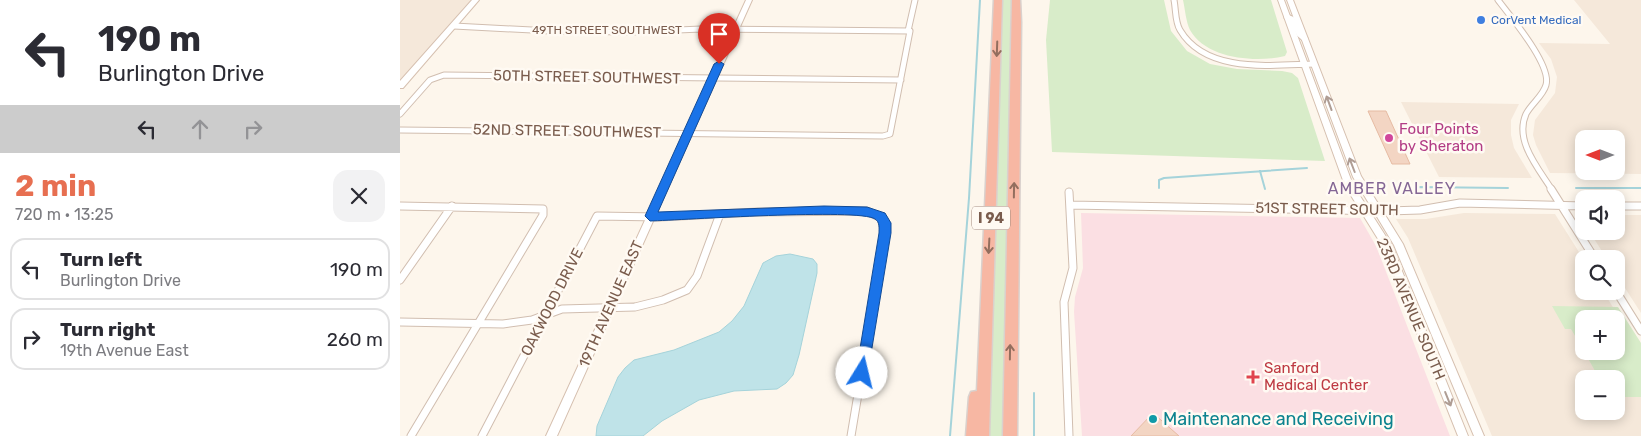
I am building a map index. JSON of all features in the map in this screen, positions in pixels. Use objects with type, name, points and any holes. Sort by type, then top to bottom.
[{"type":"highway","name":"I 94","points":[[982,436],[998,0]]},
{"type":"highway","name":"I 94","points":[[1010,436],[1016,0]]},
{"type":"highway","points":[[1017,22],[1022,0]]},
{"type":"highway","points":[[972,436],[986,308]]},
{"type":"highway","points":[[1010,373],[1017,436]]},
{"type":"street","points":[[400,86],[476,0]]},
{"type":"street","points":[[669,173],[749,0]]},
{"type":"street","points":[[901,80],[915,0]]},
{"type":"street","points":[[1174,0],[1180,30],[1194,46],[1214,58],[1242,64],[1314,64]]},
{"type":"street","name":"23RD AVENUE SOUTH","points":[[1281,0],[1284,2],[1289,14],[1296,16]]},
{"type":"street","name":"23RD AVENUE SOUTH","points":[[1281,0],[1349,186],[1387,246],[1463,436]]},
{"type":"street","name":"23RD AVENUE SOUTH","points":[[1290,0],[1357,177],[1393,234],[1410,269],[1479,436]]},
{"type":"street","points":[[1498,0],[1536,49],[1543,65],[1546,85],[1526,114],[1523,126],[1524,139],[1535,166],[1589,250]]},
{"type":"street","name":"23RD AVENUE SOUTH","points":[[1287,17],[1292,19],[1299,34],[1305,39]]},
{"type":"street","name":"49TH STREET SOUTHWEST","points":[[454,26],[551,31],[632,32],[736,29],[910,31]]},
{"type":"street","name":"50TH STREET SOUTHWEST","points":[[403,107],[430,80],[444,75],[901,80]]},
{"type":"street","name":"52ND STREET SOUTHWEST","points":[[400,130],[883,136],[890,134],[901,80]]},
{"type":"street","points":[[400,114],[403,107]]},
{"type":"street","name":"19TH AVENUE EAST","points":[[551,436],[669,173]]},
{"type":"street","points":[[1070,192],[1073,268],[1064,302],[1070,436]]},
{"type":"street","name":"51ST STREET SOUTH","points":[[1070,205],[1365,210],[1420,210],[1460,203],[1575,206]]},
{"type":"street","points":[[400,206],[543,209],[543,214],[412,436]]},
{"type":"street","points":[[400,280],[452,206]]},
{"type":"street","points":[[1625,206],[1641,206]]},
{"type":"street","points":[[650,216],[867,211],[881,216],[885,223],[857,409],[851,436]]},
{"type":"street","points":[[400,322],[503,324],[532,320],[562,309],[635,307],[663,300],[687,290],[697,276],[720,214]]},
{"type":"street","name":"OAKWOOD DRIVE","points":[[482,436],[597,216],[650,216]]},
{"type":"street","points":[[1622,300],[1641,331]]},
{"type":"shaded area","points":[[400,0],[474,0],[400,81]]},
{"type":"shaded area","points":[[1574,0],[1641,0],[1641,174],[1625,174],[1625,130],[1575,130],[1575,173],[1550,173],[1533,135],[1535,120],[1555,93],[1557,77],[1551,59],[1539,43],[1610,44]]},
{"type":"shaded area","points":[[1401,102],[1519,104],[1511,120],[1511,135],[1514,148],[1532,178],[1439,177]]},
{"type":"shaded area","name":"Sanford Medical Center","points":[[1081,213],[1360,218],[1376,246],[1450,436],[1082,436],[1074,312],[1075,297],[1083,268]]},
{"type":"shaded area","points":[[1464,213],[1555,214],[1578,250],[1575,250],[1575,300],[1609,300],[1615,310],[1575,310],[1575,360],[1625,360],[1625,327],[1641,353],[1641,436],[1492,436],[1408,238],[1396,219],[1426,219]]},
{"type":"shaded area","points":[[1625,215],[1641,215],[1641,313],[1625,288],[1625,250],[1601,250],[1595,240],[1625,240]]},
{"type":"green space","points":[[1003,0],[1011,0],[1003,436],[989,436]]},
{"type":"green space","points":[[1050,0],[1164,0],[1171,31],[1187,51],[1210,64],[1237,69],[1292,73],[1298,78],[1325,161],[1052,152],[1046,40]]},
{"type":"green space","points":[[1183,0],[1271,0],[1287,52],[1285,56],[1260,59],[1246,58],[1219,53],[1208,47],[1197,40],[1190,30]]},
{"type":"green space","points":[[1552,306],[1618,307],[1620,310],[1575,310],[1575,336],[1571,329],[1565,329]]},
{"type":"green space","points":[[1625,318],[1641,343],[1641,397],[1625,397],[1625,370],[1594,370],[1589,360],[1625,360]]},
{"type":"water","points":[[790,254],[813,259],[817,264],[817,273],[799,355],[793,375],[786,383],[777,389],[734,391],[699,400],[662,421],[643,436],[596,436],[597,426],[618,377],[625,368],[634,360],[674,350],[719,332],[732,321],[744,306],[763,263],[776,256]]},
{"type":"building","name":"Four Points by Sheraton","points":[[1368,111],[1386,111],[1410,164],[1392,164]]},
{"type":"building","name":"Maintenance and Receiving","points":[[1153,413],[1179,436],[1131,436]]},
{"type":"waterway","points":[[950,436],[969,198],[980,0]]},
{"type":"waterway","points":[[1260,171],[1307,168]]},
{"type":"waterway","points":[[1159,188],[1159,180],[1164,178],[1260,171]]},
{"type":"waterway","points":[[1260,171],[1265,189]]},
{"type":"waterway","points":[[1402,194],[1416,187],[1508,188]]},
{"type":"waterway","points":[[1576,188],[1641,188]]},
{"type":"waterway","points":[[1034,393],[1034,436]]},
{"type":"place","name":"CorVent Medical","points":[[1481,20]]},
{"type":"place","name":"Four Points by Sheraton","points":[[1389,138]]},
{"type":"place","name":"Sanford Medical Center","points":[[1253,377]]},
{"type":"place","name":"Maintenance and Receiving","points":[[1153,419]]},
{"type":"district","name":"AMBER VALLEY","points":[[1392,188]]},
{"type":"route","points":[[719,64],[650,216],[758,212],[867,211],[881,216],[885,223],[885,233],[862,373]]}]
